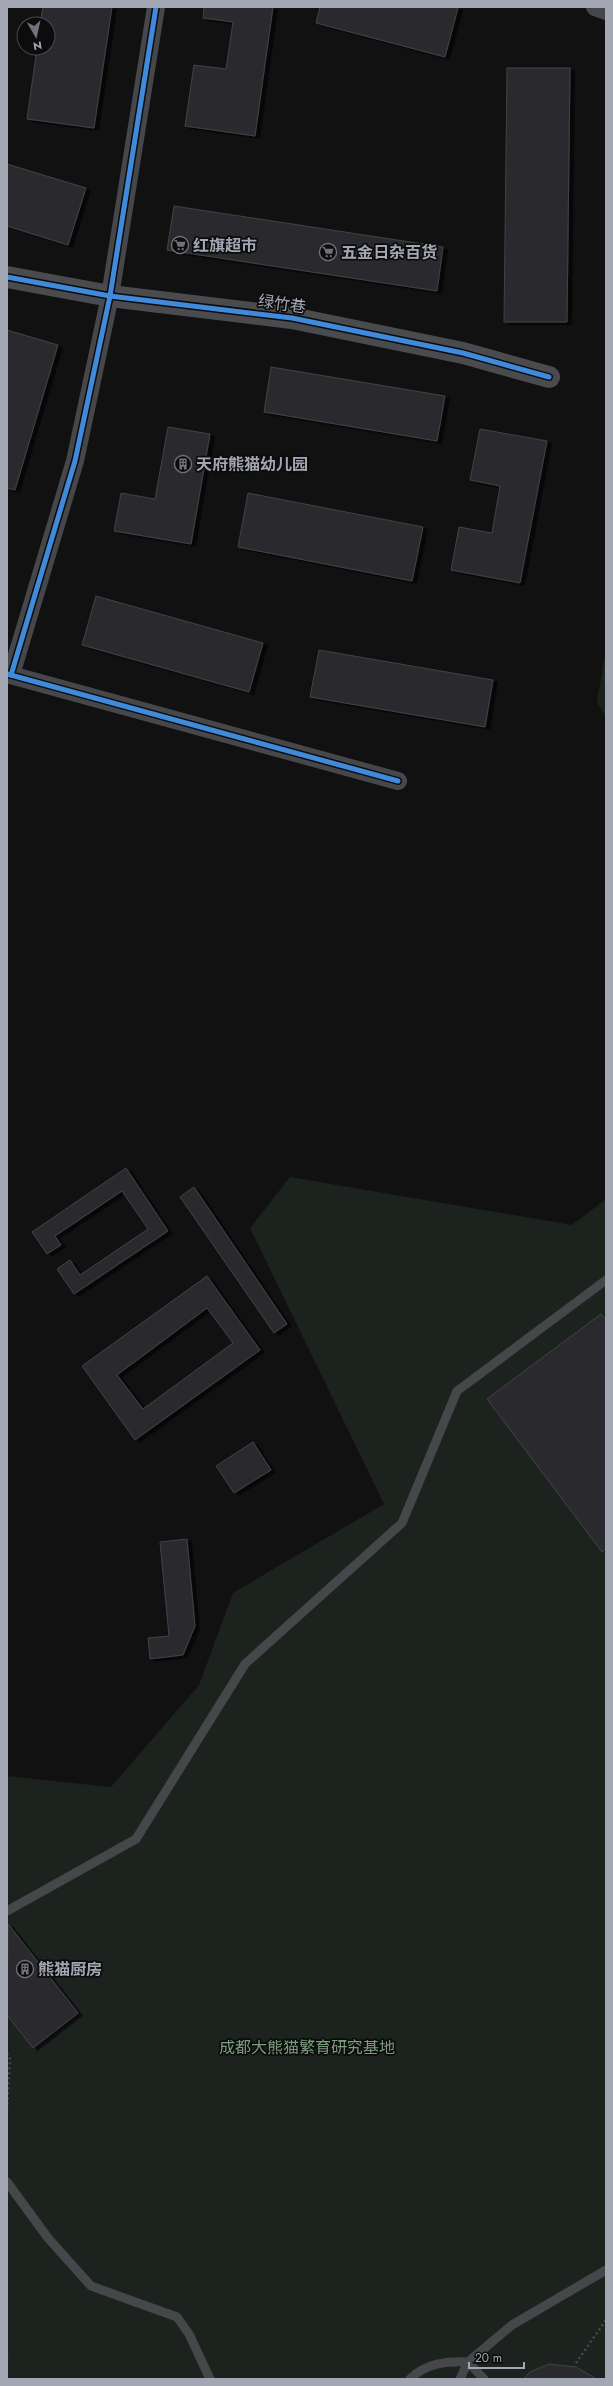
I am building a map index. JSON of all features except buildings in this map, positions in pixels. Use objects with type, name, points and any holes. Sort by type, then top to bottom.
[{"type":"street","points":[[156,7],[110,296],[75,461],[9,674],[398,781]]},
{"type":"street","points":[[595,7],[606,11]]},
{"type":"street","name":"绿竹巷","points":[[7,277],[110,296],[292,318],[463,353],[549,377]]},
{"type":"lane","points":[[7,1911],[136,1839],[246,1664],[402,1523],[457,1391],[606,1280]]},
{"type":"lane","points":[[7,2182],[48,2238],[91,2286],[177,2318],[189,2334],[210,2379]]},
{"type":"lane","points":[[460,2379],[468,2362],[512,2324],[606,2270]]},
{"type":"lane","points":[[410,2379],[415,2374],[444,2361],[468,2362],[484,2379]]},
{"type":"path","points":[[7,2053],[10,2059],[7,2110]]},
{"type":"path","points":[[576,2363],[606,2320]]},
{"type":"path","points":[[7,2352],[7,2358]]},
{"type":"green space","points":[[606,650],[606,717],[597,702]]},
{"type":"green space","name":"成都大熊猫繁育研究基地","points":[[290,1177],[572,1225],[606,1199],[606,2379],[7,2379],[7,1776],[111,1787],[199,1685],[233,1593],[384,1504],[250,1228]]},
{"type":"cycle path","points":[[11,675],[75,461],[110,296],[156,7]]},
{"type":"cycle path","points":[[7,277],[110,296],[292,318],[463,353],[549,377]]},
{"type":"cycle path","points":[[7,674],[398,781]]},
{"type":"place","name":"红旗超市","points":[[180,245]]},
{"type":"place","name":"五金日杂百货","points":[[328,252]]},
{"type":"place","name":"天府熊猫幼儿园","points":[[183,464]]},
{"type":"place","name":"熊猫厨房","points":[[25,1969]]}]
